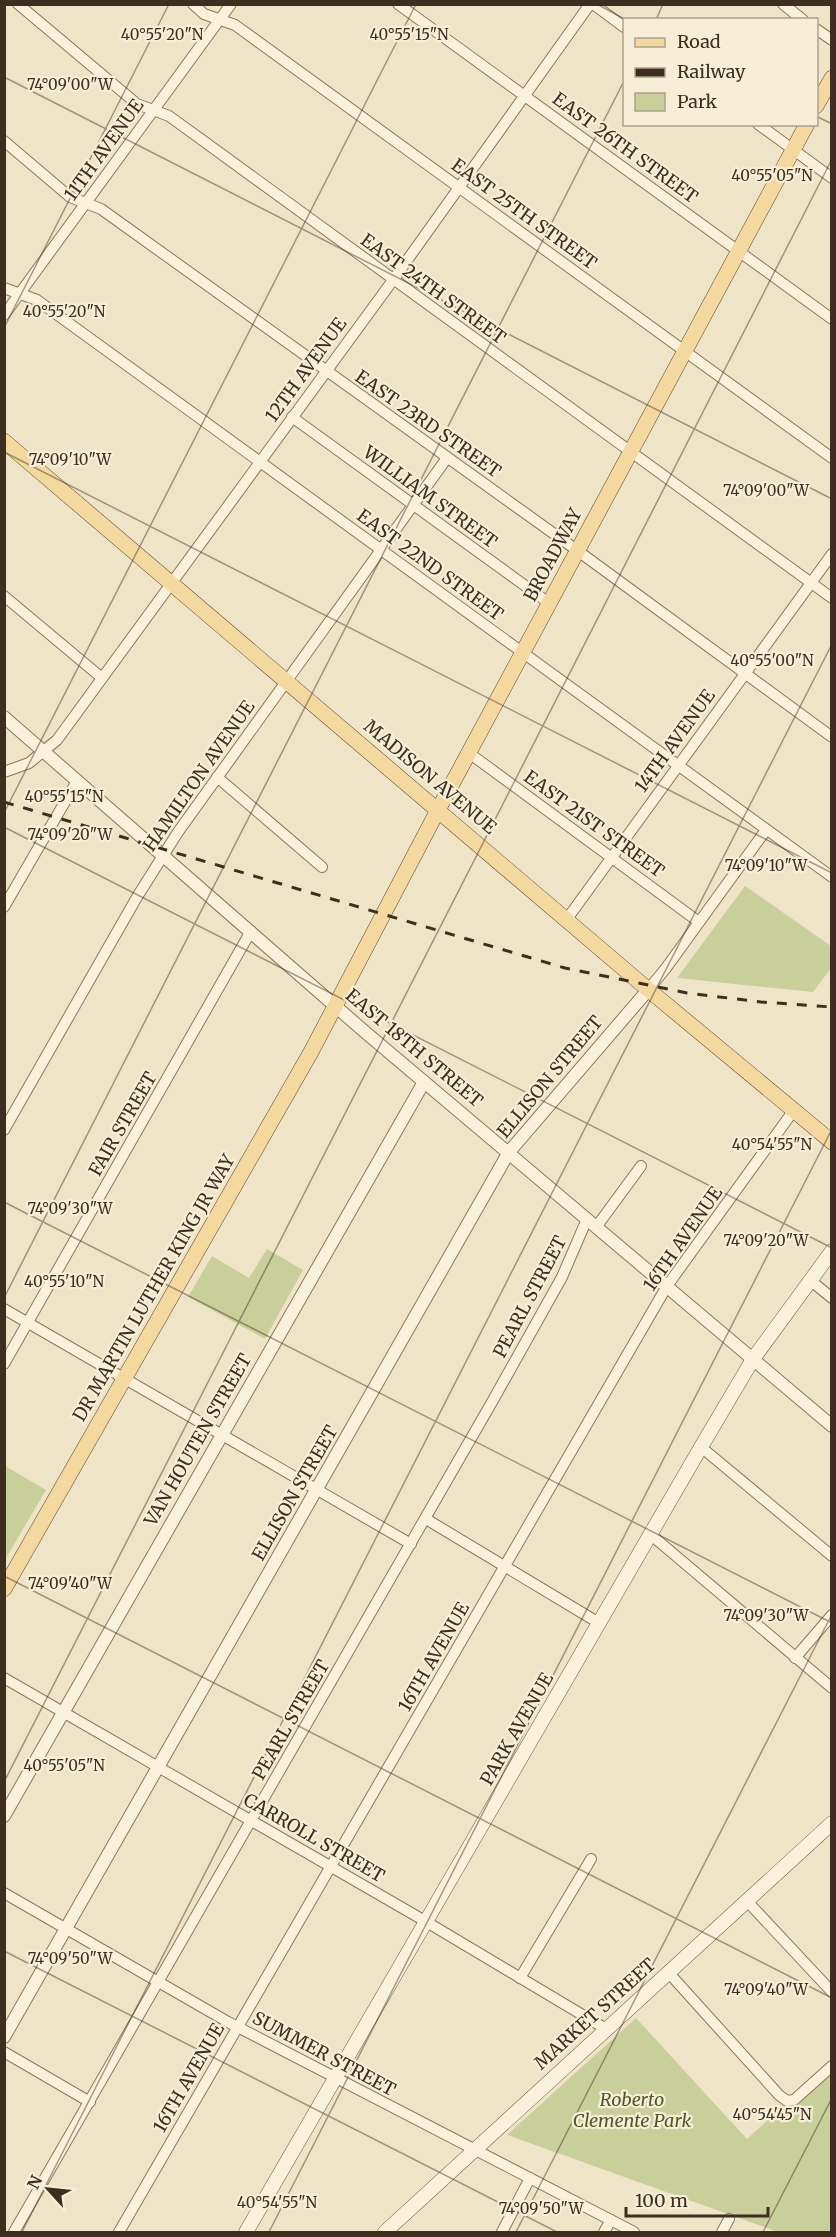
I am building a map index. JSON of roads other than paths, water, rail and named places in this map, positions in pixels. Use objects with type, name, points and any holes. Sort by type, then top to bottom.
[{"type":"main road","points":[[818,102],[831,78]]},
{"type":"main road","name":"BROADWAY","points":[[335,1005],[806,126]]},
{"type":"main road","name":"MADISON AVENUE","points":[[4,441],[648,990],[831,1142]]},
{"type":"main road","name":"DR MARTIN LUTHER KING JR WAY","points":[[4,1589],[311,1052],[335,1005]]},
{"type":"main road","name":"PARK AVENUE","points":[[246,2232],[753,1359],[831,1251]]},
{"type":"main road","name":"MARKET STREET","points":[[390,2231],[474,2150],[830,1827]]},
{"type":"street","name":"EAST 24TH STREET","points":[[18,4],[137,104],[169,116],[831,598]]},
{"type":"street","name":"EAST 25TH STREET","points":[[193,4],[204,14],[235,25],[831,458]]},
{"type":"street","name":"11TH AVENUE","points":[[4,315],[231,4]]},
{"type":"street","name":"EAST 26TH STREET","points":[[398,4],[831,319]]},
{"type":"street","name":"12TH AVENUE","points":[[4,772],[29,763],[57,740],[592,4]]},
{"type":"street","points":[[592,4],[623,26]]},
{"type":"street","points":[[783,4],[800,18]]},
{"type":"street","points":[[818,30],[831,40]]},
{"type":"street","points":[[761,126],[831,178]]},
{"type":"street","name":"EAST 23RD STREET","points":[[4,141],[70,197],[101,209],[325,372],[578,551],[831,737]]},
{"type":"street","name":"EAST 22ND STREET","points":[[4,288],[37,300],[831,877]]},
{"type":"street","name":"WILLIAM STREET","points":[[292,417],[549,603]]},
{"type":"street","name":"HAMILTON AVENUE","points":[[4,1130],[163,855],[447,458]]},
{"type":"street","name":"14TH AVENUE","points":[[567,919],[831,554]]},
{"type":"street","points":[[4,596],[102,678]]},
{"type":"street","name":"EAST 18TH STREET","points":[[4,717],[424,1082],[831,1426]]},
{"type":"street","name":"EAST 21ST STREET","points":[[469,753],[699,922]]},
{"type":"street","points":[[217,777],[322,867]]},
{"type":"street","points":[[4,907],[77,781]]},
{"type":"street","points":[[648,990],[766,830]]},
{"type":"street","name":"FAIR STREET","points":[[4,1364],[251,931]]},
{"type":"street","name":"ELLISON STREET","points":[[4,2037],[509,1152],[648,990]]},
{"type":"street","name":"VAN HOUTEN STREET","points":[[4,1816],[424,1082]]},
{"type":"street","name":"16TH AVENUE","points":[[119,2232],[667,1286],[794,1110]]},
{"type":"street","name":"PEARL STREET","points":[[14,2232],[426,1519],[592,1222],[641,1166]]},
{"type":"street","points":[[810,1280],[831,1298]]},
{"type":"street","points":[[4,1309],[411,1544]]},
{"type":"street","points":[[701,1447],[831,1556]]},
{"type":"street","points":[[426,1519],[599,1623]]},
{"type":"street","points":[[650,1534],[831,1688]]},
{"type":"street","points":[[795,1658],[831,1615]]},
{"type":"street","name":"CARROLL STREET","points":[[4,1678],[425,1921],[606,2029]]},
{"type":"street","points":[[520,1978],[591,1859]]},
{"type":"street","name":"SUMMER STREET","points":[[4,1893],[237,2027],[634,2232]]},
{"type":"street","points":[[747,1901],[831,1992]]},
{"type":"street","points":[[668,1972],[779,2095],[790,2101],[831,2066]]},
{"type":"street","points":[[4,2052],[90,2102]]},
{"type":"street","points":[[502,2232],[530,2178]]},
{"type":"street","points":[[722,2232],[729,2219]]},
{"type":"street","points":[[604,2232],[611,2220]]},
{"type":"railway","points":[[4,802],[565,968],[687,993],[761,1002],[832,1007]]},
{"type":"park label","name":"Roberto Clemente Park","points":[[632,2110]]}]
